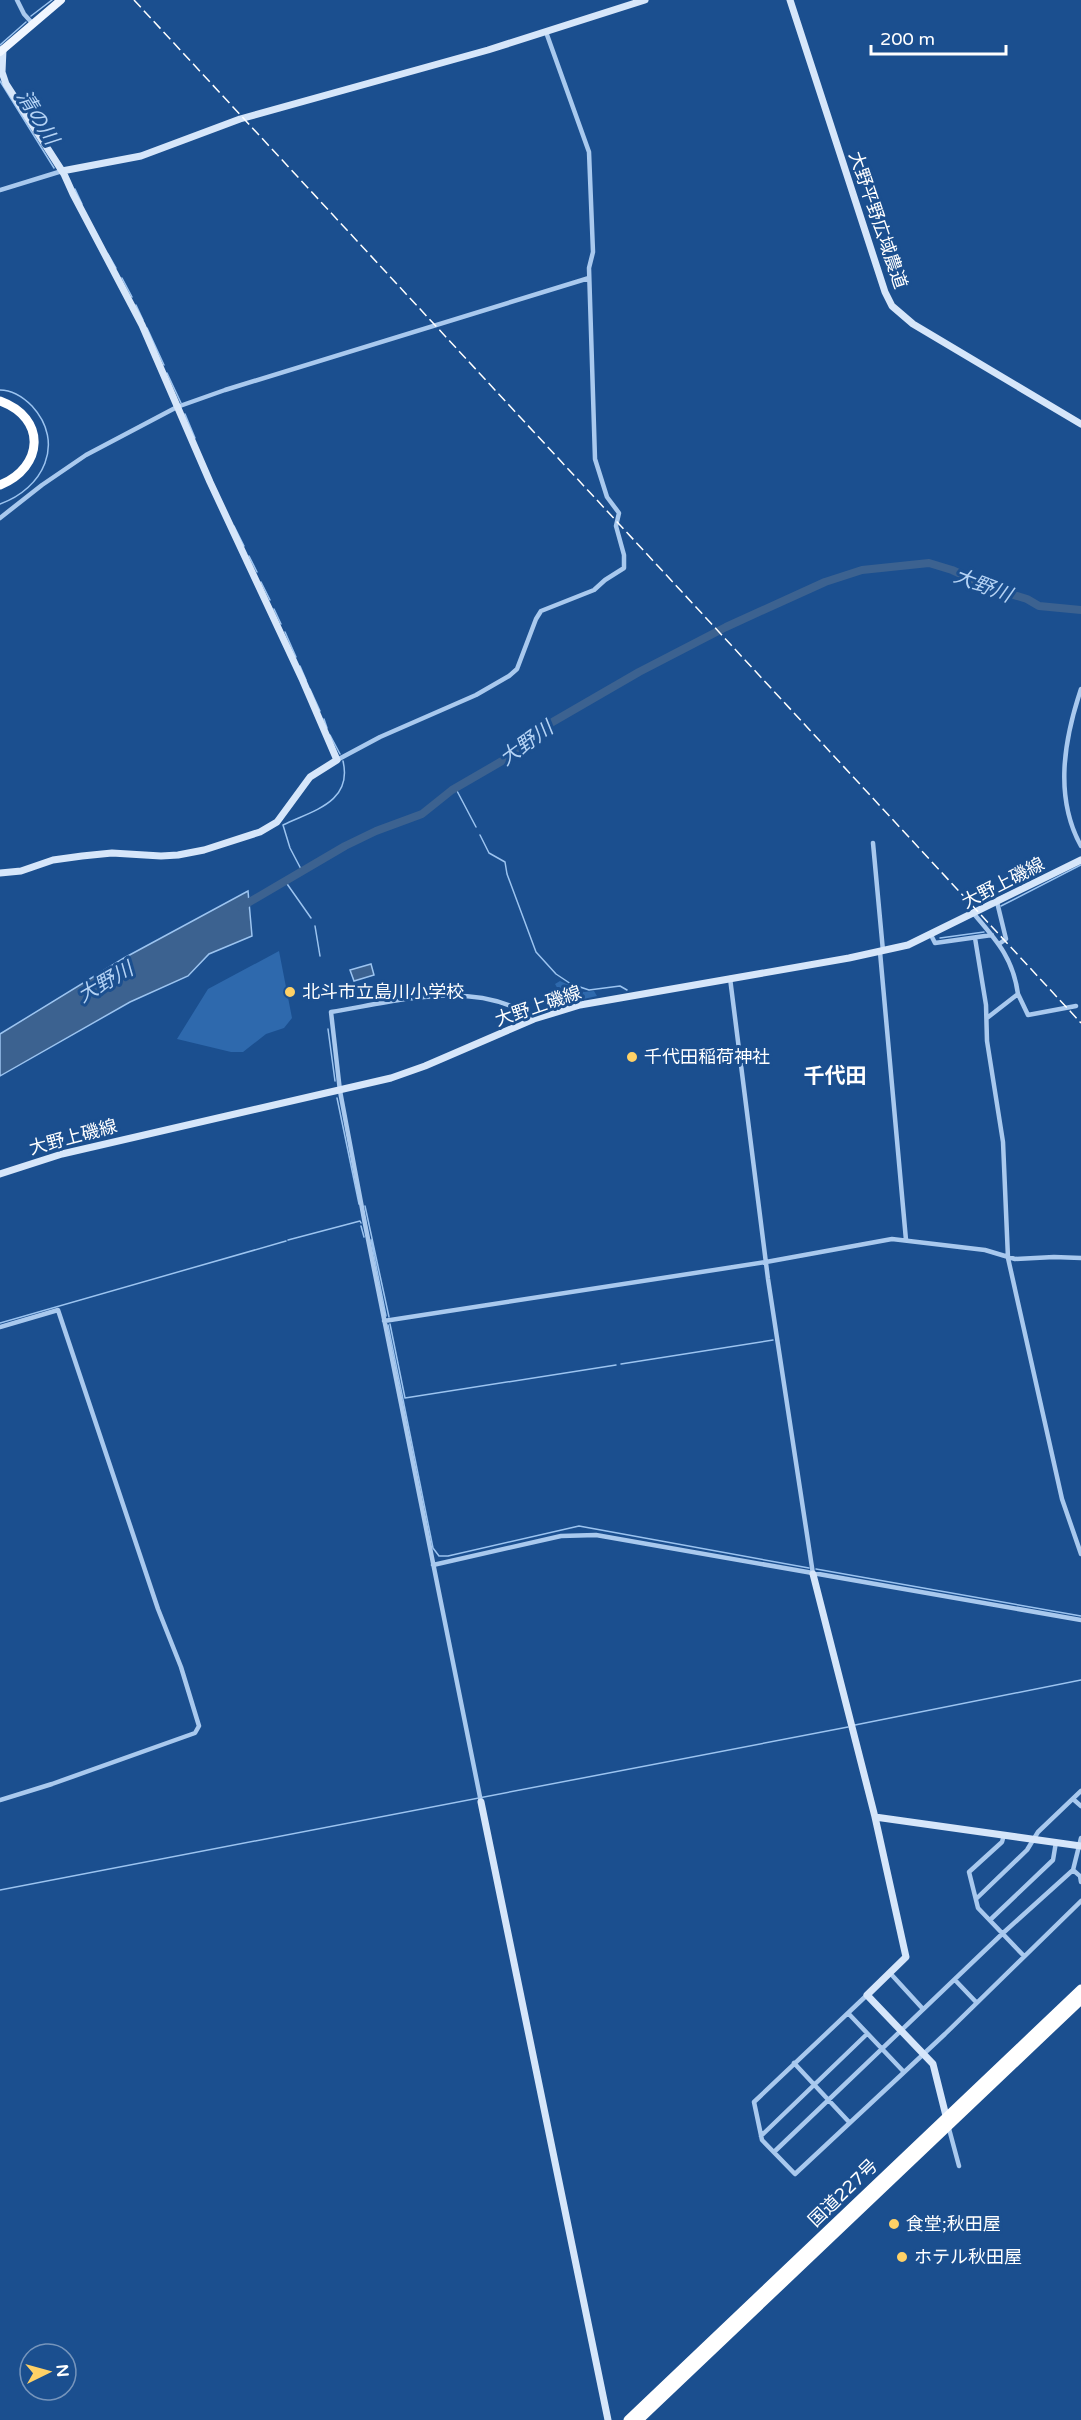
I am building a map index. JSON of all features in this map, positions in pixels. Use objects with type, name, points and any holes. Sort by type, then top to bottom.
[{"type":"highway","points":[[0,401],[20,410],[27,418],[32,428],[34,442],[29,464],[12,480],[0,485]]},
{"type":"highway","points":[[0,406],[21,419],[27,430],[29,442],[28,453],[23,463],[10,476],[0,480]]},
{"type":"highway","name":"国道227号","points":[[639,2420],[1081,1989]]},
{"type":"highway","name":"国道227号","points":[[628,2420],[947,2121],[1081,2000]]},
{"type":"main road","points":[[2,51],[61,0]]},
{"type":"street","points":[[17,0],[24,14],[33,24]]},
{"type":"street","points":[[0,190],[62,171],[141,156],[240,118],[488,50],[645,0]]},
{"type":"street","name":"大野平野広域農道","points":[[790,0],[885,292],[892,306],[913,324],[1081,423]]},
{"type":"street","points":[[0,873],[21,871],[53,860],[82,856],[124,853],[161,856],[188,853],[260,832],[278,822],[310,777],[337,760],[380,737],[476,695],[509,676],[517,669],[541,611],[594,590],[624,568],[624,555],[616,526],[619,513],[607,497],[594,459],[589,278],[593,252],[589,152],[546,32]]},
{"type":"street","points":[[2,51],[2,72],[6,84],[62,171],[142,325],[210,482],[303,681],[337,760]]},
{"type":"street","points":[[0,518],[75,462],[177,407],[225,390],[589,278]]},
{"type":"street","points":[[1081,689],[1067,735],[1065,780],[1067,814],[1081,846]]},
{"type":"street","points":[[873,843],[906,1240]]},
{"type":"street","name":"大野上磯線","points":[[0,1174],[71,1152],[391,1078],[425,1066],[534,1019],[580,1005],[882,952],[908,945],[1081,860]]},
{"type":"street","points":[[997,902],[1006,939],[999,944]]},
{"type":"street","points":[[974,914],[999,944],[1012,967],[1018,994],[1028,1015],[1076,1006]]},
{"type":"street","points":[[931,935],[935,943],[992,935]]},
{"type":"street","points":[[975,938],[987,1018],[987,1041],[1003,1142],[1008,1258],[1062,1499],[1081,1554]]},
{"type":"street","points":[[730,978],[766,1262],[813,1574],[875,1817],[906,1957],[754,2102],[761,2136],[795,2174],[1081,1901]]},
{"type":"street","points":[[987,1018],[1018,994]]},
{"type":"street","points":[[534,1019],[492,1000],[473,997],[420,998],[331,1012],[340,1090],[384,1321],[608,2420]]},
{"type":"street","points":[[384,1321],[766,1262],[885,1240],[906,1240],[985,1250],[1008,1258],[1081,1258]]},
{"type":"street","points":[[0,1327],[58,1310],[158,1609],[181,1667],[200,1726],[195,1733],[0,1800]]},
{"type":"street","points":[[433,1565],[561,1536],[583,1534],[1081,1620]]},
{"type":"street","points":[[976,1899],[1027,1850],[1032,1839],[1081,1791]]},
{"type":"street","points":[[1073,1799],[1081,1806]]},
{"type":"street","points":[[774,2152],[881,2048],[1073,1870],[1080,1843],[1032,1839],[875,1817]]},
{"type":"street","points":[[1004,1835],[1002,1842],[969,1872],[978,1908],[1024,1956]]},
{"type":"street","points":[[990,1920],[1053,1860],[1056,1842]]},
{"type":"street","points":[[1073,1870],[1080,1876],[1081,1882]]},
{"type":"street","points":[[890,1973],[923,2009]]},
{"type":"street","points":[[955,1980],[976,2002]]},
{"type":"street","points":[[867,1995],[933,2064],[959,2166]]},
{"type":"street","points":[[848,2013],[903,2071]]},
{"type":"street","points":[[761,2136],[867,2034]]},
{"type":"street","points":[[794,2064],[849,2122]]},
{"type":"shaded area","points":[[279,951],[292,1018],[284,1028],[266,1034],[243,1052],[231,1052],[177,1039],[208,989]]},
{"type":"shaded area","points":[[560,981],[584,992],[594,991],[597,996],[566,1003],[555,984]]},
{"type":"water","points":[[248,891],[252,936],[209,954],[188,976],[130,1002],[0,1076],[0,1034],[124,958]]},
{"type":"water","points":[[371,964],[374,975],[354,981],[350,970]]},
{"type":"waterway","name":"清の川","points":[[31,16],[52,0]]},
{"type":"waterway","name":"清の川","points":[[0,45],[26,22]]},
{"type":"waterway","name":"清の川","points":[[0,81],[54,168]]},
{"type":"waterway","name":"清の川","points":[[75,189],[82,204]]},
{"type":"waterway","name":"清の川","points":[[108,254],[116,268]]},
{"type":"waterway","name":"清の川","points":[[122,278],[132,297]]},
{"type":"waterway","name":"清の川","points":[[136,305],[143,320]]},
{"type":"waterway","name":"清の川","points":[[147,328],[164,365]]},
{"type":"waterway","name":"清の川","points":[[167,373],[181,403]]},
{"type":"waterway","points":[[0,390],[18,395],[32,406],[42,420],[47,435],[48,449],[45,463],[28,488],[0,504]]},
{"type":"waterway","name":"清の川","points":[[185,414],[195,438]]},
{"type":"waterway","name":"清の川","points":[[234,526],[244,546]]},
{"type":"waterway","name":"清の川","points":[[249,556],[257,572]]},
{"type":"waterway","name":"大野川","points":[[241,907],[345,846],[376,831],[422,814],[452,790],[502,761],[537,731],[639,672],[726,627],[825,582],[862,570],[929,563],[952,570],[994,589],[1027,599],[1039,606],[1081,610]]},
{"type":"waterway","name":"清の川","points":[[261,582],[270,600]]},
{"type":"waterway","name":"清の川","points":[[274,609],[281,624]]},
{"type":"waterway","name":"清の川","points":[[285,632],[296,657]]},
{"type":"waterway","name":"清の川","points":[[300,666],[306,680]]},
{"type":"waterway","name":"清の川","points":[[310,689],[320,711]]},
{"type":"waterway","name":"清の川","points":[[324,719],[327,728]]},
{"type":"waterway","name":"清の川","points":[[330,735],[340,754]]},
{"type":"waterway","name":"清の川","points":[[302,871],[290,848],[283,825],[317,810],[336,796],[342,787],[343,761]]},
{"type":"waterway","points":[[456,789],[476,827]]},
{"type":"waterway","points":[[480,835],[489,853],[505,862],[507,874],[536,952],[556,974],[571,984],[589,990],[620,986],[627,990]]},
{"type":"waterway","points":[[1001,906],[1081,865]]},
{"type":"waterway","points":[[285,881],[311,918]]},
{"type":"waterway","points":[[315,926],[320,956]]},
{"type":"waterway","points":[[940,938],[984,932]]},
{"type":"waterway","points":[[328,1029],[335,1081]]},
{"type":"waterway","points":[[337,1098],[359,1204]]},
{"type":"waterway","points":[[365,1206],[389,1317]]},
{"type":"waterway","points":[[288,1240],[360,1221],[361,1223]]},
{"type":"waterway","points":[[361,1226],[364,1237]]},
{"type":"waterway","points":[[371,1240],[386,1316]]},
{"type":"waterway","points":[[0,1323],[286,1241]]},
{"type":"waterway","points":[[390,1324],[405,1398],[616,1365]]},
{"type":"waterway","points":[[388,1325],[433,1548],[439,1556],[448,1556],[579,1526],[809,1568]]},
{"type":"waterway","points":[[621,1364],[773,1340]]},
{"type":"waterway","points":[[816,1569],[1081,1616]]},
{"type":"waterway","points":[[855,1725],[1081,1680]]},
{"type":"waterway","points":[[0,1890],[848,1727]]},
{"type":"railway","points":[[134,0],[1081,1023]]},
{"type":"place","name":"北斗市立島川小学校","points":[[290,992]]},
{"type":"place","name":"千代田稲荷神社","points":[[632,1057]]},
{"type":"place","name":"食堂;秋田屋","points":[[894,2224]]},
{"type":"place","name":"ホテル秋田屋","points":[[902,2257]]},
{"type":"district","name":"千代田","points":[[835,1076]]}]
